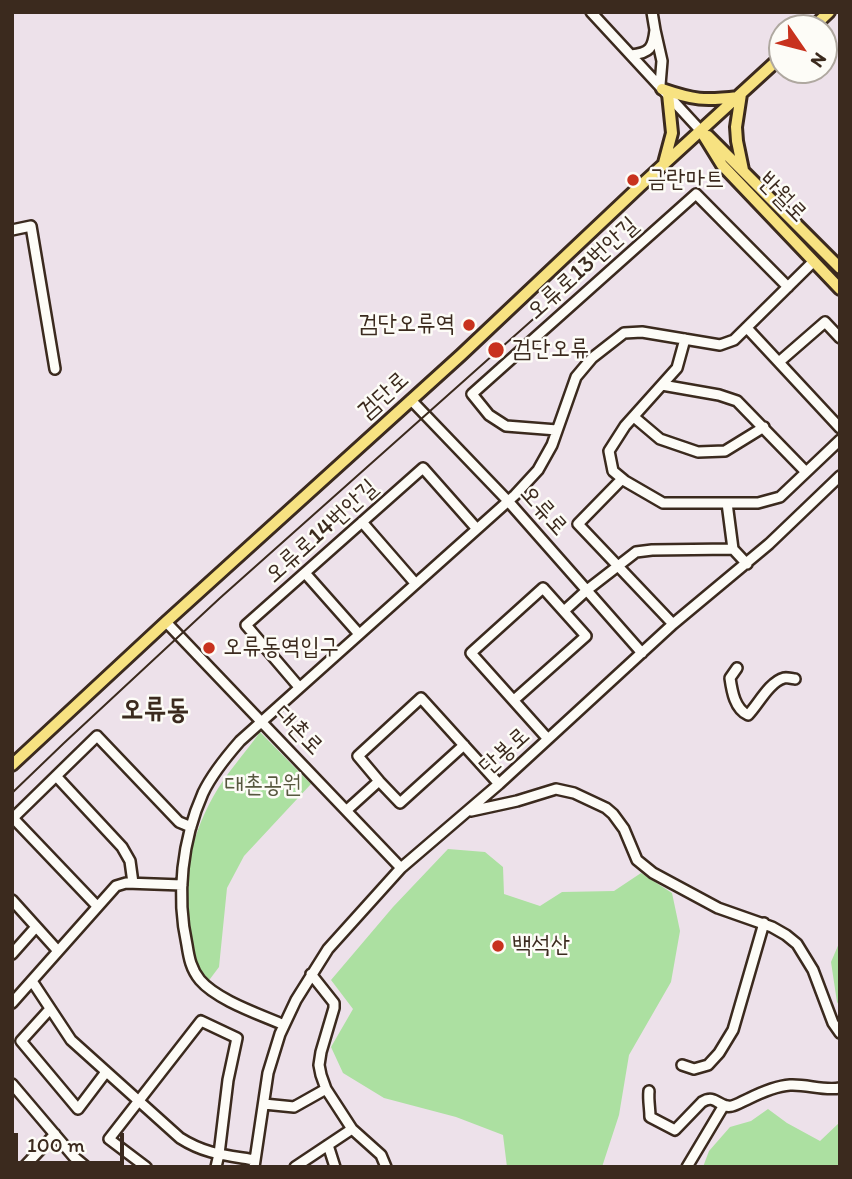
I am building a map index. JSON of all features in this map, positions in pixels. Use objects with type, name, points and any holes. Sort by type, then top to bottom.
[{"type":"main road","name":"검단로","points":[[12,765],[461,355],[768,69]]},
{"type":"main road","points":[[663,89],[688,98],[706,100],[739,96],[737,141],[743,170]]},
{"type":"main road","points":[[663,89],[672,133],[664,164]]},
{"type":"main road","name":"반월로","points":[[701,131],[713,139],[840,268]]},
{"type":"main road","name":"반월로","points":[[701,131],[722,165],[840,289]]},
{"type":"street","name":"반월로","points":[[591,12],[701,131]]},
{"type":"street","points":[[652,12],[662,61],[663,89]]},
{"type":"street","points":[[631,55],[650,49],[655,30]]},
{"type":"street","name":"오류로13번안길","points":[[557,430],[506,426],[489,415],[472,394],[696,194],[788,287]]},
{"type":"street","points":[[12,230],[31,226],[55,369]]},
{"type":"street","points":[[284,1025],[216,994],[198,977],[191,966],[183,928],[182,885],[185,860],[191,827],[204,791],[220,765],[240,741],[508,501],[538,470],[552,445],[576,377],[592,358],[624,333],[642,332],[720,345],[734,340],[813,262]]},
{"type":"street","points":[[779,362],[825,322],[840,338]]},
{"type":"street","points":[[747,328],[840,428]]},
{"type":"street","points":[[685,339],[677,368],[625,426],[609,451],[613,471],[622,479],[663,503],[758,503],[780,497],[840,440]]},
{"type":"street","points":[[662,385],[719,395],[737,401],[806,472]]},
{"type":"street","name":"오류로","points":[[411,400],[508,501],[642,653]]},
{"type":"street","points":[[634,417],[660,439],[698,452],[725,451],[764,427]]},
{"type":"street","name":"오류로14번안길","points":[[299,687],[246,625],[422,468],[477,529]]},
{"type":"street","name":"단봉로","points":[[254,1163],[268,1073],[284,1025],[311,974],[328,949],[401,868],[499,784],[673,624],[747,564],[840,476]]},
{"type":"street","points":[[622,479],[578,524],[673,624]]},
{"type":"street","points":[[727,503],[733,549],[747,564]]},
{"type":"street","points":[[362,522],[415,583]]},
{"type":"street","points":[[564,611],[636,552],[733,549]]},
{"type":"street","points":[[305,573],[359,634]]},
{"type":"street","points":[[514,701],[586,636],[543,588],[471,653],[548,739]]},
{"type":"street","name":"대촌로","points":[[166,622],[401,868]]},
{"type":"street","points":[[737,668],[730,678],[732,688],[740,708],[748,715],[777,682],[784,677],[795,679]]},
{"type":"street","points":[[464,745],[400,803],[358,756],[421,698],[464,745],[499,784]]},
{"type":"street","points":[[97,906],[13,818],[97,736],[179,822],[191,827]]},
{"type":"street","points":[[56,776],[122,847],[130,860],[133,883]]},
{"type":"street","points":[[347,810],[379,781]]},
{"type":"street","points":[[467,811],[517,801],[556,789],[574,793],[606,808],[624,830],[638,860],[653,873],[718,908],[764,923],[786,935],[803,953],[817,977],[833,1023],[840,1033]]},
{"type":"street","points":[[12,1003],[116,886],[125,883],[182,885]]},
{"type":"street","points":[[12,900],[58,951]]},
{"type":"street","points":[[682,1065],[694,1069],[708,1065],[719,1054],[733,1030],[764,923]]},
{"type":"street","points":[[12,954],[36,927]]},
{"type":"street","points":[[311,974],[334,1003],[319,1065],[326,1090],[352,1129],[381,1154],[386,1167]]},
{"type":"street","points":[[32,981],[71,1040],[180,1138],[194,1147],[254,1163]]},
{"type":"street","points":[[50,1009],[21,1041],[78,1108],[106,1072]]},
{"type":"street","points":[[146,1167],[109,1139],[201,1021],[237,1038],[228,1080],[216,1167]]},
{"type":"street","points":[[12,1084],[74,1157],[86,1167]]},
{"type":"street","points":[[649,1091],[650,1117],[675,1130],[706,1099],[711,1098],[732,1106],[788,1085],[830,1090],[840,1088]]},
{"type":"street","points":[[264,1104],[294,1107],[326,1090]]},
{"type":"street","points":[[687,1167],[724,1105]]},
{"type":"street","points":[[295,1167],[352,1129]]},
{"type":"street","points":[[24,1167],[55,1134]]},
{"type":"street","points":[[328,1145],[335,1167]]},
{"type":"green space","name":"대촌공원","points":[[260,732],[311,784],[244,856],[227,888],[219,967],[207,983],[197,965],[189,933],[186,898],[189,863],[198,829],[213,797]]},
{"type":"green space","points":[[448,849],[485,852],[503,867],[504,894],[540,906],[562,892],[614,891],[641,873],[672,893],[680,931],[671,982],[629,1055],[619,1115],[602,1167],[507,1167],[503,1135],[456,1117],[384,1098],[343,1073],[331,1047],[353,1009],[331,980],[393,907]]},
{"type":"green space","points":[[840,941],[840,1007],[831,962]]},
{"type":"green space","points":[[768,1109],[820,1141],[840,1122],[840,1167],[703,1167],[709,1151],[730,1127],[751,1121]]},
{"type":"tram line","points":[[12,793],[220,598],[539,314]]},
{"type":"place","name":"금란마트","points":[[633,180]]},
{"type":"place","name":"검단오류역","points":[[469,325]]},
{"type":"place","name":"검단오류","points":[[496,350]]},
{"type":"place","name":"오류동역입구","points":[[209,648]]},
{"type":"place","name":"백석산","points":[[498,946]]},
{"type":"district","name":"오류동","points":[[155,711]]}]
